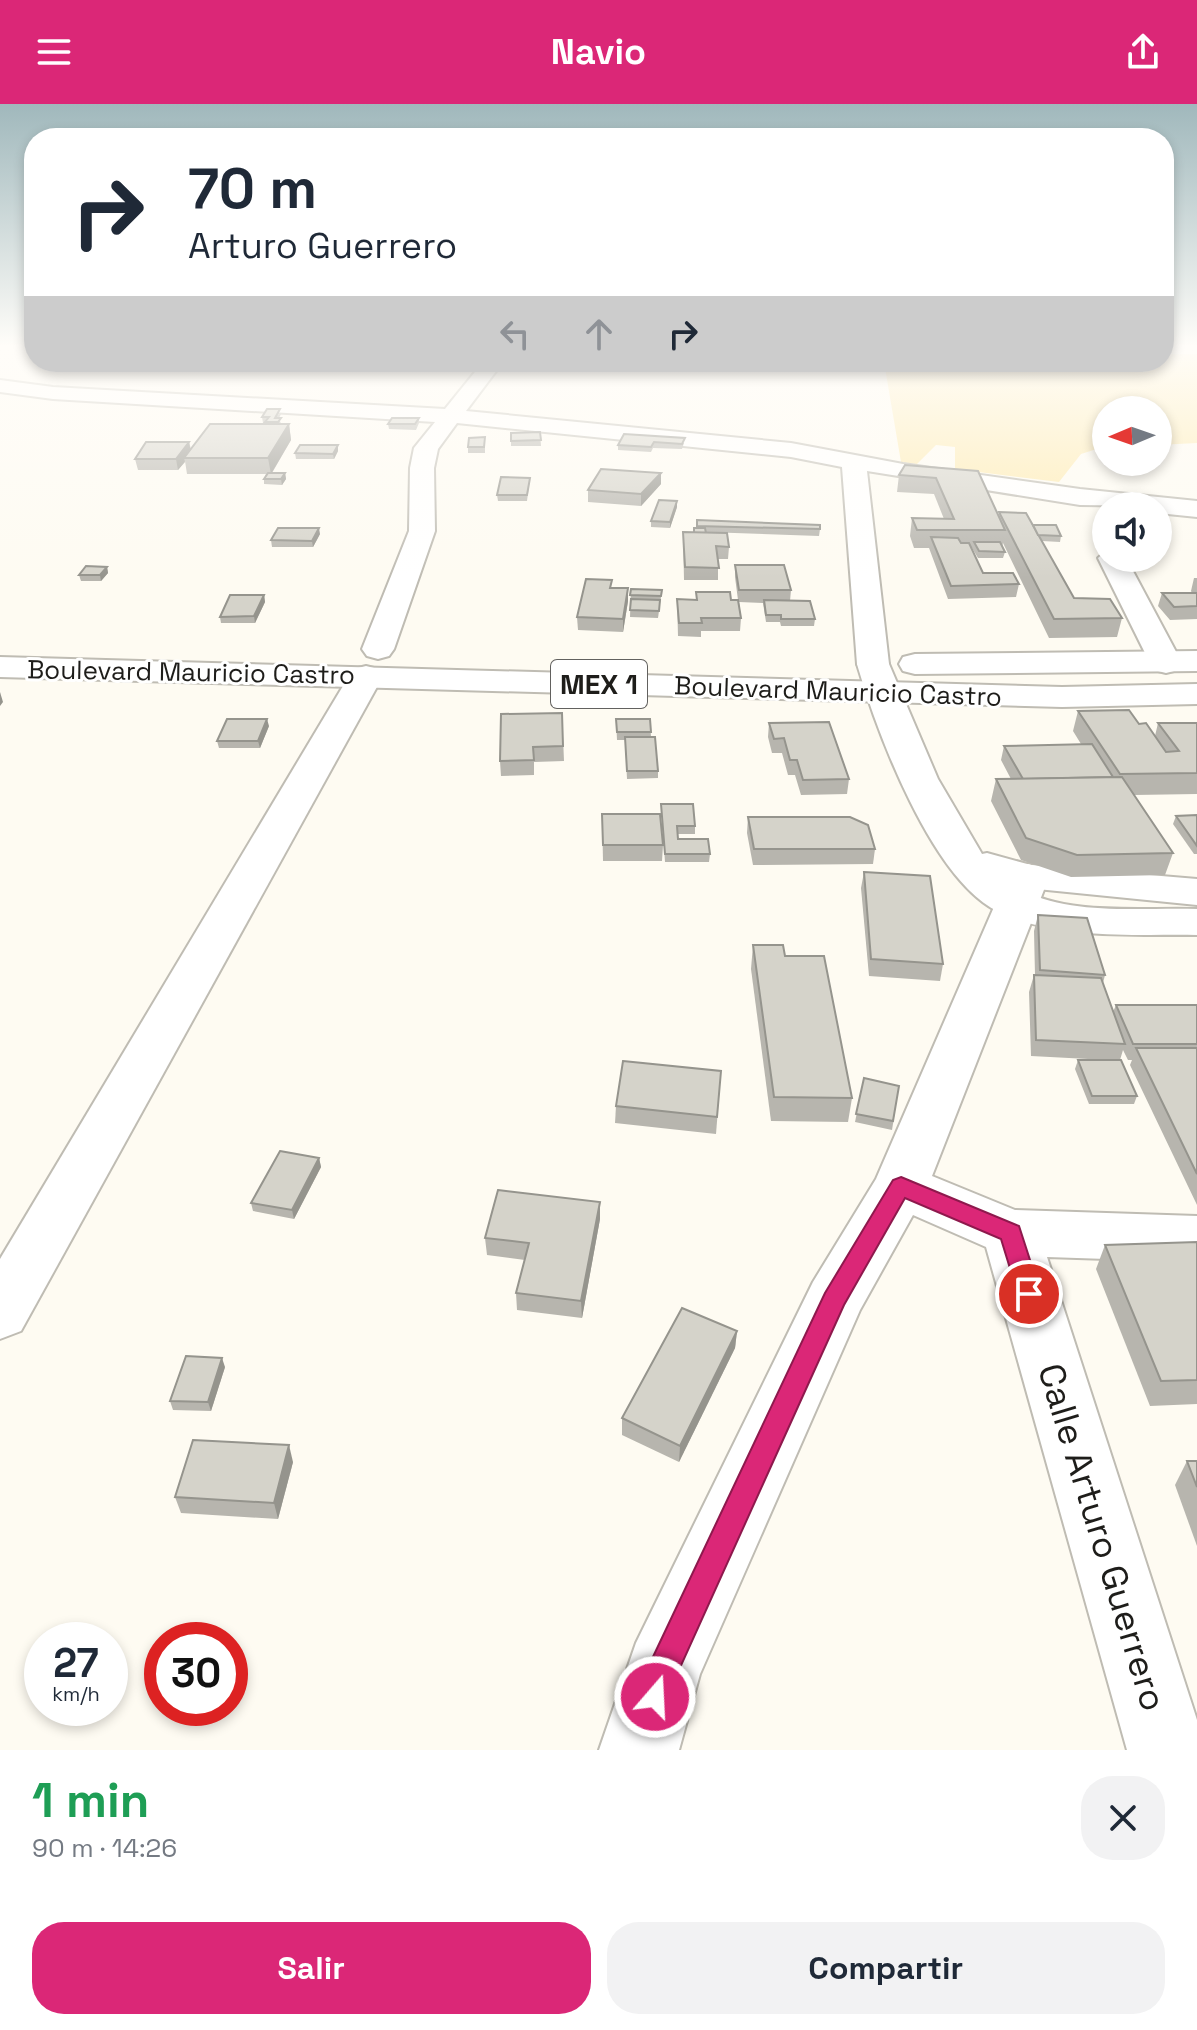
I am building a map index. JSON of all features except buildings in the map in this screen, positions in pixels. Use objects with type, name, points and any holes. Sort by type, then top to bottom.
[{"type":"street","points":[[0,1313],[372,663],[422,531],[422,468],[426,448],[446,425]]},
{"type":"street","points":[[541,425],[791,450],[1080,497],[1197,509]]},
{"type":"street","points":[[854,462],[877,678],[935,805],[965,858],[984,882],[1022,890],[1197,892]]},
{"type":"street","points":[[1080,497],[1092,519]]},
{"type":"street","points":[[1124,572],[1182,662]]},
{"type":"street","name":"Boulevard Mauricio Castro","points":[[0,639],[108,642],[372,663]]},
{"type":"street","points":[[0,651],[108,642]]},
{"type":"street","name":"Boulevard Mauricio Castro","points":[[877,678],[1182,662]]},
{"type":"street","name":"Boulevard Mauricio Castro","points":[[0,667],[372,663],[877,678],[1062,697],[1197,694]]},
{"type":"street","points":[[1022,890],[1071,916],[1197,922]]},
{"type":"street","points":[[639,1750],[663,1670],[834,1300],[901,1186],[1022,890]]},
{"type":"street","points":[[901,1186],[1011,1233],[1197,1239]]},
{"type":"street","name":"Calle Arturo Guerrero","points":[[1011,1233],[1167,1750]]},
{"type":"shaded area","points":[[895,425],[1092,425],[1092,450],[1081,454],[1059,482],[955,469],[955,447],[936,445],[917,464],[901,462]]},
{"type":"shaded area","points":[[1172,425],[1197,425],[1197,443],[1172,444]]},
{"type":"route","points":[[655,1697],[663,1670],[834,1300],[901,1186],[1011,1233],[1029,1294]]}]
